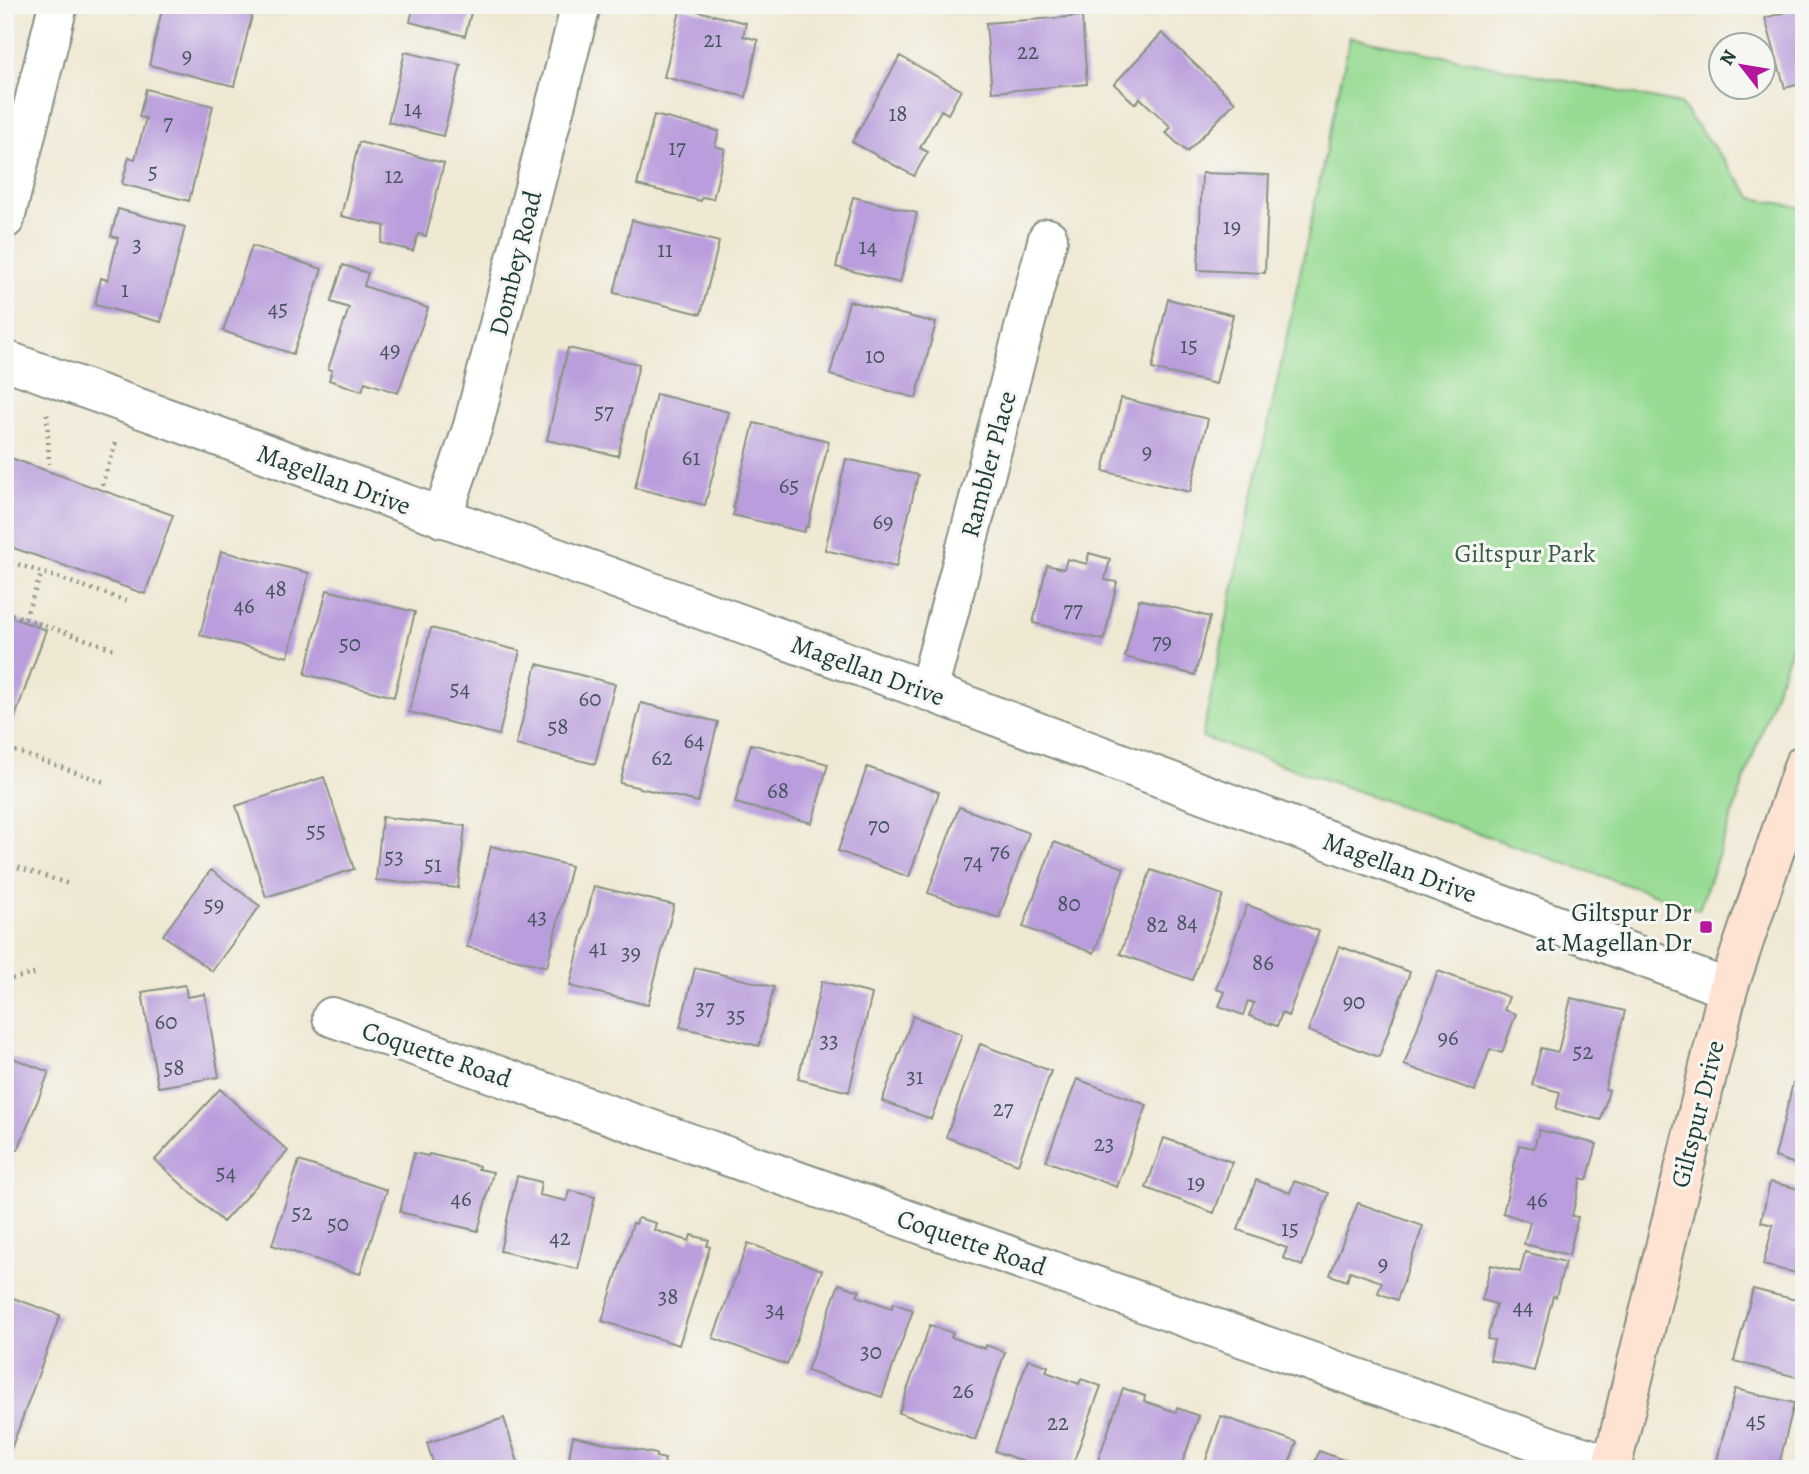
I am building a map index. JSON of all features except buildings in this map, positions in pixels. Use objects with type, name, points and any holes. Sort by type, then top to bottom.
[{"type":"street","points":[[5,219],[58,5]]},
{"type":"street","name":"Dombey Road","points":[[442,518],[473,426],[581,5]]},
{"type":"street","name":"Rambler Place","points":[[928,691],[1048,238]]},
{"type":"street","name":"Magellan Drive","points":[[5,360],[928,691],[1728,989]]},
{"type":"street","name":"Giltspur Drive","points":[[1612,1467],[1728,989],[1804,764]]},
{"type":"street","name":"Coquette Road","points":[[332,1017],[1612,1467]]},
{"type":"path","points":[[46,375],[49,464]]},
{"type":"path","points":[[102,485],[128,405]]},
{"type":"path","points":[[5,560],[130,601]]},
{"type":"path","points":[[25,618],[42,572]]},
{"type":"path","points":[[5,612],[114,649]]},
{"type":"path","points":[[15,751],[104,782]]},
{"type":"path","points":[[5,863],[69,884]]},
{"type":"path","points":[[5,980],[39,973]]},
{"type":"green space","name":"Giltspur Park","points":[[1350,37],[1680,104],[1753,198],[1804,208],[1804,610],[1699,910],[1202,737]]},
{"type":"place","name":"Giltspur Dr at Magellan Dr","points":[[1706,927]]}]
